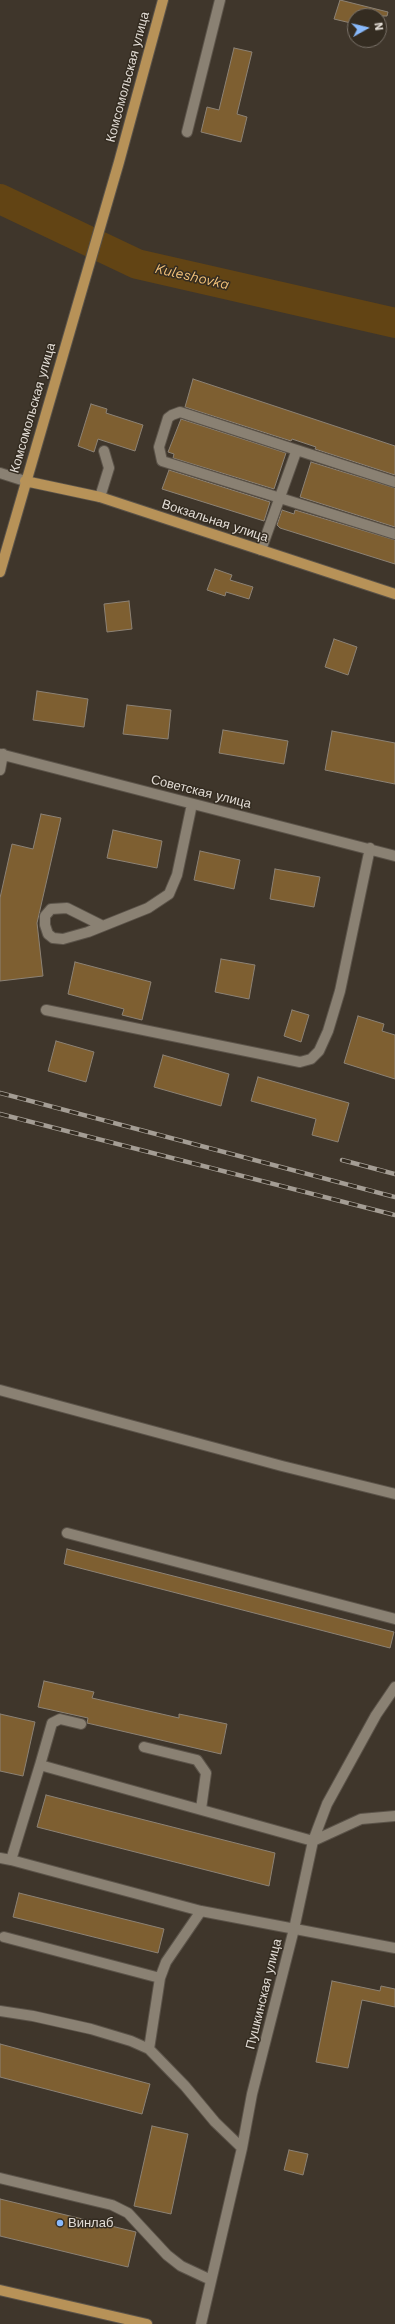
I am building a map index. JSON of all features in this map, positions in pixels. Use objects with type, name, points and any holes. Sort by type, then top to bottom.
[{"type":"main road","name":"Комсомольская улица","points":[[0,572],[119,162],[163,0]]},
{"type":"main road","name":"Вокзальная улица","points":[[26,481],[100,497],[395,594]]},
{"type":"main road","points":[[0,2290],[147,2324]]},
{"type":"street","points":[[187,132],[220,0]]},
{"type":"street","points":[[395,482],[296,452],[180,412],[168,418],[159,447],[162,461],[278,499],[395,534]]},
{"type":"street","points":[[100,497],[109,468],[104,451]]},
{"type":"street","points":[[261,550],[296,452]]},
{"type":"street","points":[[0,472],[26,481]]},
{"type":"street","points":[[0,770],[2,754]]},
{"type":"street","name":"Советская улица","points":[[2,754],[192,804],[370,848],[395,856]]},
{"type":"street","points":[[103,926],[67,908],[51,909],[45,916],[45,925],[48,934],[53,938],[63,939],[103,926],[148,908],[169,894],[177,875],[192,804]]},
{"type":"street","points":[[46,1010],[300,1062],[311,1059],[319,1051],[328,1031],[340,992],[370,848]]},
{"type":"street","points":[[0,1390],[282,1466],[395,1494]]},
{"type":"street","points":[[68,1533],[395,1619]]},
{"type":"street","name":"Пушкинская улица","points":[[201,2324],[242,2148],[252,2094],[294,1929],[313,1841],[327,1804],[376,1715],[395,1687]]},
{"type":"street","points":[[11,1860],[52,1723],[60,1719],[81,1724]]},
{"type":"street","points":[[144,1746],[197,1760],[206,1773],[201,1809]]},
{"type":"street","points":[[40,1765],[313,1841],[361,1819],[395,1816]]},
{"type":"street","points":[[0,1858],[201,1911],[395,1948]]},
{"type":"street","points":[[148,2049],[160,1978],[166,1962],[201,1911]]},
{"type":"street","points":[[4,1936],[160,1978]]},
{"type":"street","points":[[0,2011],[34,2016],[91,2030],[131,2041],[148,2049],[185,2086],[215,2122],[242,2148]]},
{"type":"street","points":[[0,2178],[112,2205],[128,2213],[167,2255],[182,2266],[211,2280]]},
{"type":"building","points":[[340,0],[372,8],[347,8],[347,22],[334,19]]},
{"type":"building","points":[[234,48],[252,52],[237,114],[247,117],[241,142],[201,132],[207,107],[219,110]]},
{"type":"building","points":[[193,379],[395,446],[395,475],[315,449],[316,447],[292,439],[291,441],[185,407]]},
{"type":"building","points":[[91,404],[107,409],[106,413],[143,425],[135,451],[98,439],[94,452],[78,446]]},
{"type":"building","points":[[181,419],[286,453],[274,489],[173,458],[174,454],[168,452]]},
{"type":"building","points":[[311,462],[395,488],[395,527],[300,497]]},
{"type":"building","points":[[169,470],[270,502],[264,521],[162,489]]},
{"type":"building","points":[[282,510],[294,514],[295,510],[395,540],[395,564],[280,528],[277,525]]},
{"type":"building","points":[[215,569],[232,575],[230,580],[253,587],[249,599],[226,592],[225,596],[207,590]]},
{"type":"building","points":[[129,601],[132,629],[107,632],[104,604]]},
{"type":"building","points":[[334,639],[357,647],[348,675],[325,667]]},
{"type":"building","points":[[37,691],[88,699],[84,727],[33,720]]},
{"type":"building","points":[[127,705],[171,710],[168,739],[123,734]]},
{"type":"building","points":[[223,730],[288,741],[284,764],[219,753]]},
{"type":"building","points":[[332,731],[395,743],[395,784],[325,770]]},
{"type":"building","points":[[41,814],[61,818],[37,923],[43,976],[0,981],[0,898],[12,844],[33,849]]},
{"type":"building","points":[[113,830],[162,841],[157,868],[107,858]]},
{"type":"building","points":[[200,851],[240,860],[234,889],[194,880]]},
{"type":"building","points":[[275,869],[320,877],[314,907],[270,899]]},
{"type":"building","points":[[221,959],[255,965],[249,999],[215,992]]},
{"type":"building","points":[[75,962],[151,982],[142,1020],[122,1015],[124,1009],[68,994]]},
{"type":"building","points":[[292,1010],[309,1015],[301,1042],[284,1036]]},
{"type":"building","points":[[358,1016],[384,1024],[382,1031],[395,1035],[395,1079],[344,1063]]},
{"type":"building","points":[[56,1041],[94,1052],[86,1082],[48,1071]]},
{"type":"building","points":[[163,1055],[229,1074],[221,1106],[154,1087]]},
{"type":"building","points":[[258,1077],[349,1103],[338,1142],[312,1135],[316,1119],[251,1101]]},
{"type":"building","points":[[67,1549],[394,1632],[390,1648],[64,1564]]},
{"type":"building","points":[[44,1681],[94,1692],[92,1698],[179,1718],[179,1714],[227,1724],[221,1754],[87,1723],[88,1718],[38,1707]]},
{"type":"building","points":[[0,1714],[35,1722],[23,1776],[0,1771]]},
{"type":"building","points":[[46,1795],[275,1853],[269,1886],[37,1827]]},
{"type":"building","points":[[19,1893],[164,1929],[158,1953],[13,1917]]},
{"type":"building","points":[[332,1981],[380,1991],[381,1986],[395,1989],[395,2007],[362,2000],[348,2068],[316,2062]]},
{"type":"building","points":[[0,2044],[150,2084],[142,2114],[0,2077]]},
{"type":"building","points":[[152,2126],[188,2134],[171,2214],[134,2206]]},
{"type":"building","points":[[289,2150],[308,2154],[303,2175],[284,2170]]},
{"type":"building","points":[[0,2199],[136,2232],[128,2267],[0,2236]]},
{"type":"waterway","name":"Kuleshovka","points":[[0,199],[137,264],[395,323]]},
{"type":"railway","points":[[0,1093],[395,1197]]},
{"type":"railway","points":[[0,1114],[395,1215]]},
{"type":"railway","points":[[342,1160],[395,1174]]},
{"type":"place","name":"Винлаб","points":[[60,2223]]}]
